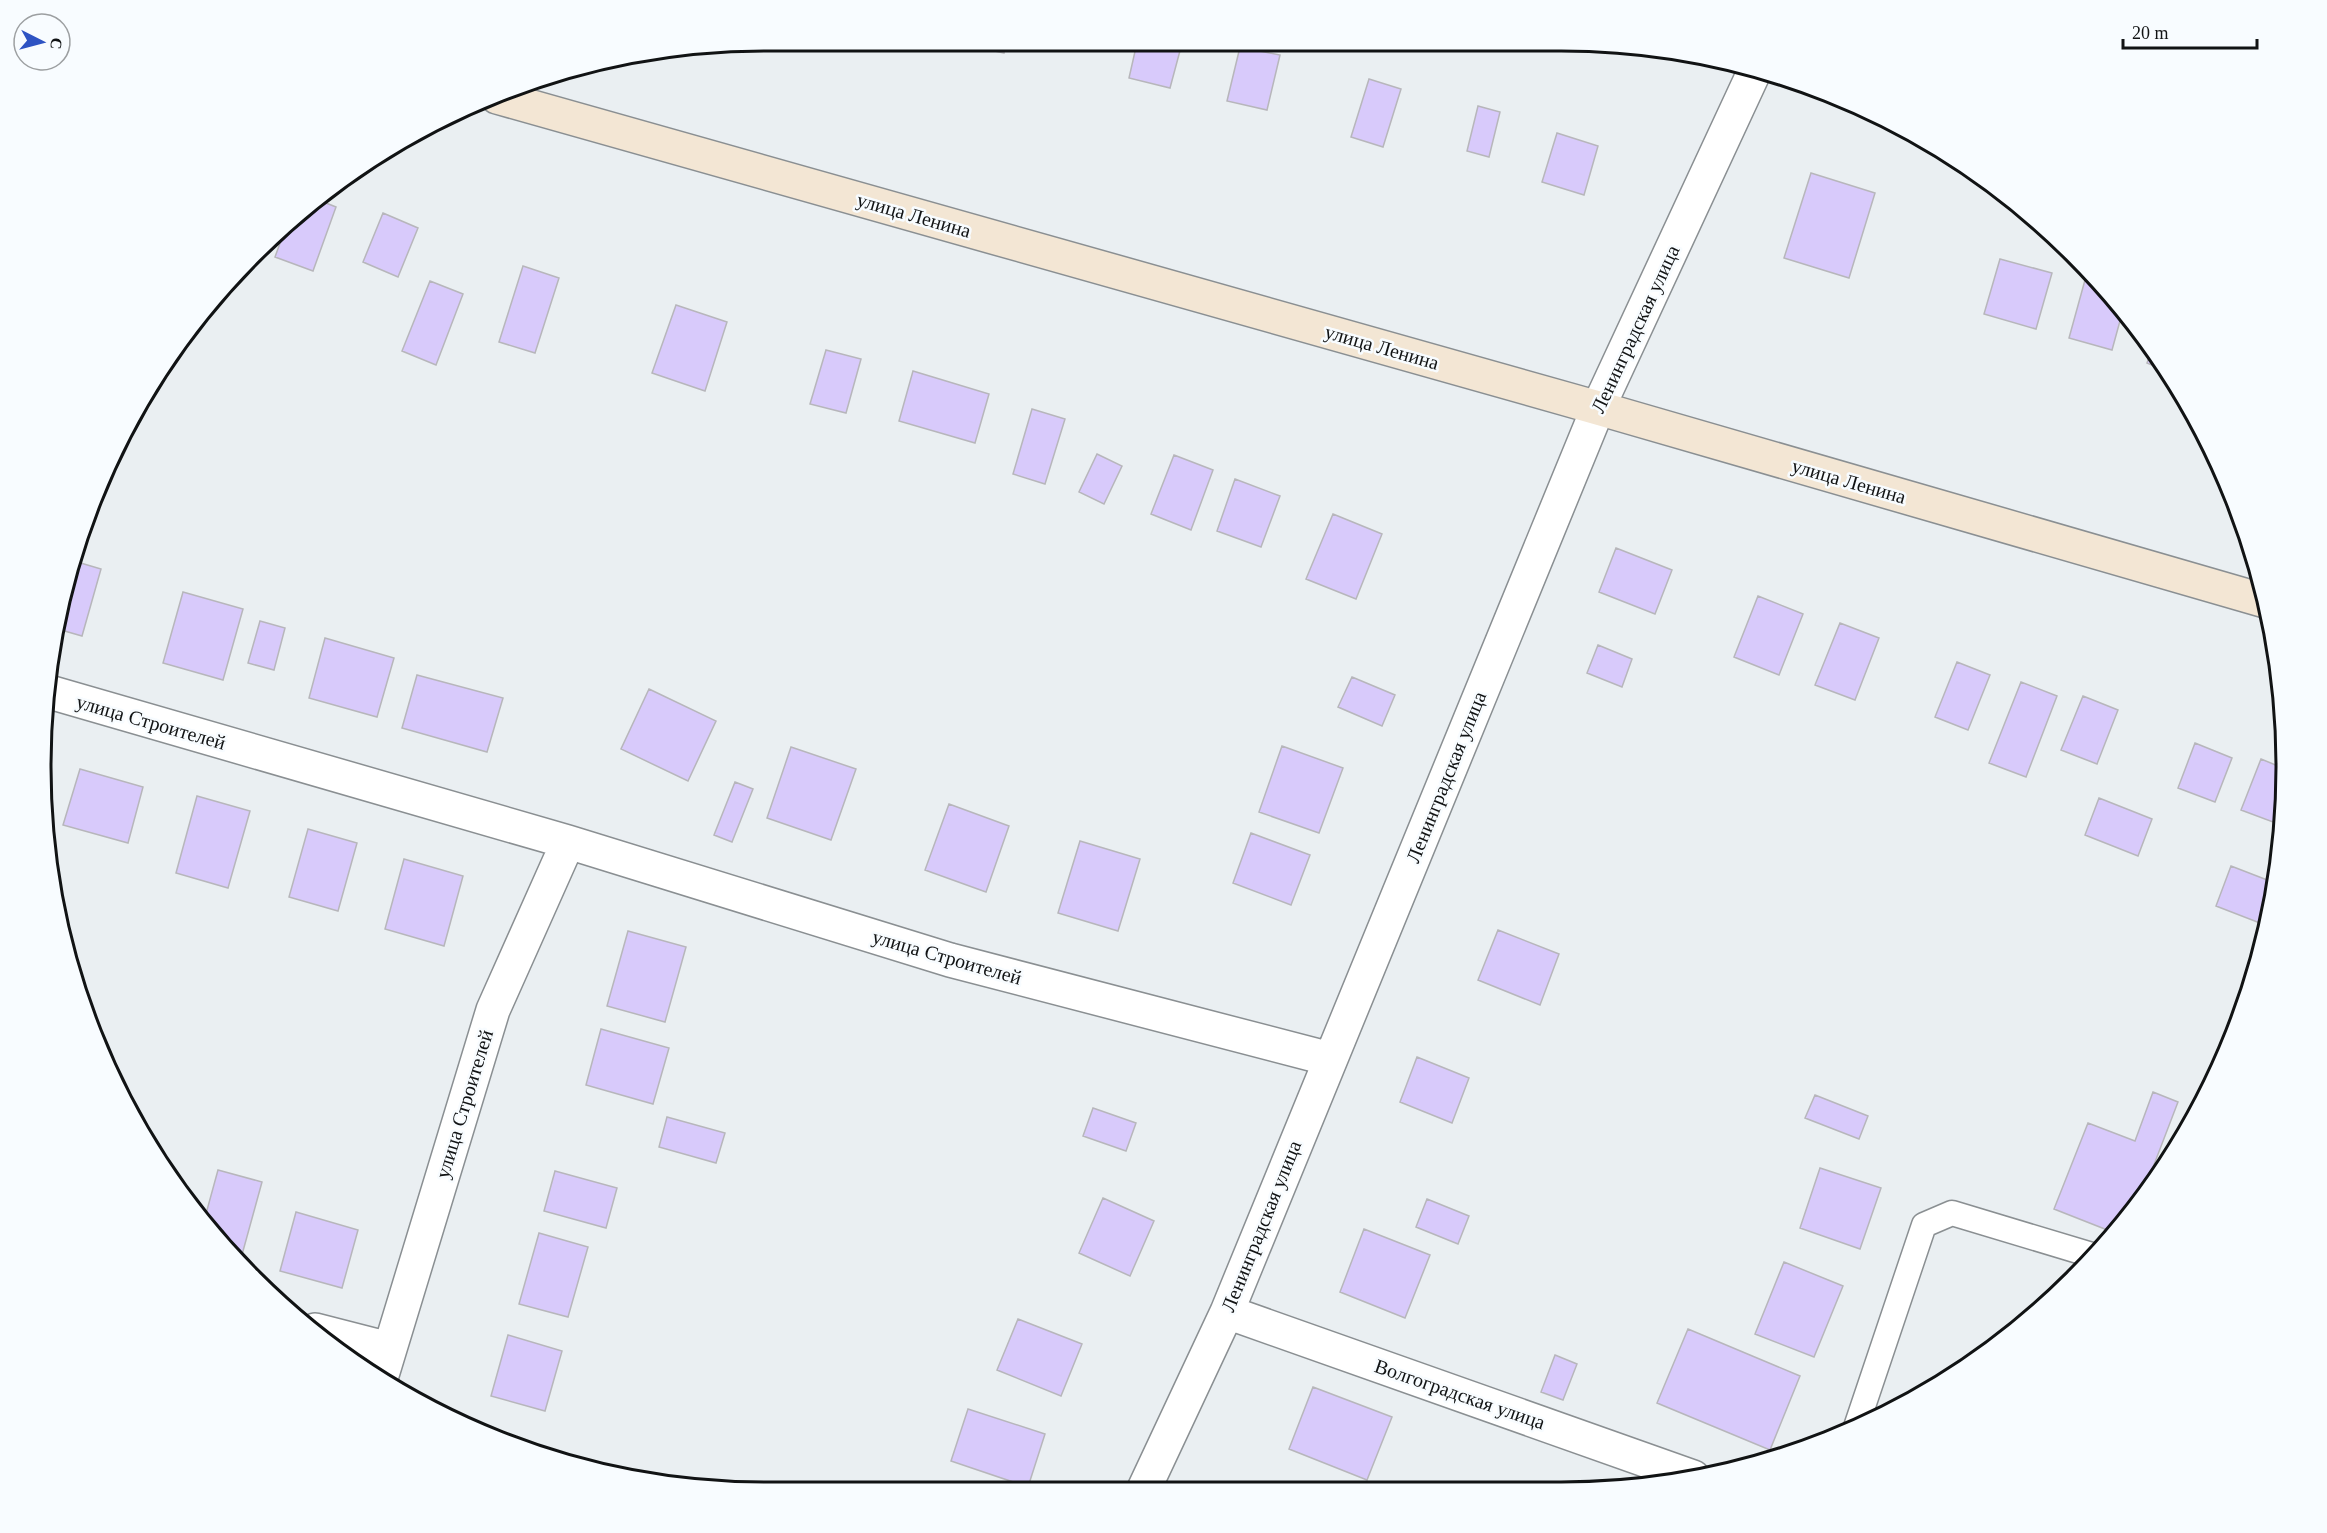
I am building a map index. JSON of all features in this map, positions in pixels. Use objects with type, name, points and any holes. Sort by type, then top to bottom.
[{"type":"main road","name":"улица Ленина","points":[[507,100],[1598,408],[2256,598]]},
{"type":"street","name":"Ленинградская улица","points":[[1147,1482],[1227,1312],[1598,408],[1752,77]]},
{"type":"street","name":"улица Строителей","points":[[55,694],[568,842],[950,960],[1330,1059]]},
{"type":"street","name":"улица Строителей","points":[[385,1362],[493,1010],[568,842]]},
{"type":"street","name":"Волгоградская улица","points":[[1227,1312],[1678,1472]]},
{"type":"street","points":[[344,1343],[385,1362]]},
{"type":"lane","points":[[1860,1416],[1924,1225],[1952,1213],[2084,1253]]},
{"type":"building","points":[[1135,51],[1180,51],[1170,88],[1129,78]]},
{"type":"building","points":[[1239,51],[1260,51],[1280,55],[1267,110],[1227,101]]},
{"type":"building","points":[[1369,79],[1401,89],[1383,147],[1351,137]]},
{"type":"building","points":[[1478,106],[1500,112],[1489,157],[1467,151]]},
{"type":"building","points":[[1557,133],[1598,146],[1584,195],[1542,182]]},
{"type":"building","points":[[1811,173],[1875,193],[1849,278],[1784,258]]},
{"type":"building","points":[[326,203],[336,207],[313,271],[275,257],[280,243]]},
{"type":"building","points":[[383,213],[418,228],[398,277],[363,262]]},
{"type":"building","points":[[2000,259],[2052,273],[2036,329],[1984,314]]},
{"type":"building","points":[[523,266],[559,278],[535,353],[499,342]]},
{"type":"building","points":[[430,281],[463,294],[436,365],[402,351]]},
{"type":"building","points":[[2085,281],[2120,321],[2112,350],[2069,338]]},
{"type":"building","points":[[676,305],[727,322],[705,391],[652,373]]},
{"type":"building","points":[[826,350],[861,359],[846,413],[810,404]]},
{"type":"building","points":[[913,371],[989,394],[975,443],[899,421]]},
{"type":"building","points":[[1032,409],[1065,419],[1045,484],[1013,474]]},
{"type":"building","points":[[1097,454],[1122,466],[1104,504],[1079,492]]},
{"type":"building","points":[[1174,455],[1213,470],[1191,530],[1151,514]]},
{"type":"building","points":[[1235,479],[1280,496],[1261,547],[1217,531]]},
{"type":"building","points":[[1333,514],[1382,534],[1356,599],[1306,579]]},
{"type":"building","points":[[1616,548],[1672,570],[1655,614],[1599,592]]},
{"type":"building","points":[[81,563],[101,569],[82,636],[64,631]]},
{"type":"building","points":[[183,592],[243,609],[223,680],[163,663]]},
{"type":"building","points":[[1758,596],[1803,614],[1779,675],[1734,657]]},
{"type":"building","points":[[260,621],[285,628],[274,670],[248,663]]},
{"type":"building","points":[[1840,623],[1879,638],[1855,700],[1815,685]]},
{"type":"building","points":[[325,638],[394,658],[377,717],[309,698]]},
{"type":"building","points":[[1598,645],[1632,659],[1622,687],[1587,673]]},
{"type":"building","points":[[1957,662],[1990,675],[1968,730],[1935,717]]},
{"type":"building","points":[[417,675],[503,698],[487,752],[402,728]]},
{"type":"building","points":[[1352,677],[1395,695],[1382,726],[1338,707]]},
{"type":"building","points":[[2021,682],[2057,696],[2026,777],[1989,763]]},
{"type":"building","points":[[649,689],[716,721],[688,781],[621,749]]},
{"type":"building","points":[[2083,696],[2118,710],[2097,764],[2061,750]]},
{"type":"building","points":[[2195,743],[2232,758],[2215,802],[2178,788]]},
{"type":"building","points":[[1282,746],[1343,768],[1319,833],[1259,812]]},
{"type":"building","points":[[791,747],[856,769],[831,840],[767,818]]},
{"type":"building","points":[[2261,759],[2276,765],[2273,822],[2241,810]]},
{"type":"building","points":[[80,769],[143,787],[128,843],[63,825]]},
{"type":"building","points":[[735,782],[753,789],[732,842],[714,835]]},
{"type":"building","points":[[197,796],[250,811],[228,888],[176,873]]},
{"type":"building","points":[[2099,798],[2152,819],[2138,856],[2085,835]]},
{"type":"building","points":[[949,804],[1009,826],[986,892],[925,870]]},
{"type":"building","points":[[308,829],[357,843],[338,911],[289,897]]},
{"type":"building","points":[[1251,833],[1310,855],[1291,905],[1233,883]]},
{"type":"building","points":[[1080,841],[1140,859],[1118,931],[1058,913]]},
{"type":"building","points":[[404,859],[463,876],[444,946],[385,929]]},
{"type":"building","points":[[2231,866],[2267,880],[2258,922],[2216,906]]},
{"type":"building","points":[[1498,930],[1559,954],[1540,1005],[1478,980]]},
{"type":"building","points":[[628,931],[686,947],[665,1022],[607,1006]]},
{"type":"building","points":[[601,1029],[669,1048],[653,1104],[586,1085]]},
{"type":"building","points":[[1417,1057],[1469,1078],[1452,1123],[1400,1102]]},
{"type":"building","points":[[2153,1092],[2178,1102],[2153,1166],[2105,1229],[2054,1209],[2088,1123],[2135,1141]]},
{"type":"building","points":[[1815,1095],[1868,1116],[1859,1139],[1805,1118]]},
{"type":"building","points":[[1093,1108],[1136,1123],[1126,1151],[1083,1136]]},
{"type":"building","points":[[667,1117],[725,1133],[716,1163],[659,1147]]},
{"type":"building","points":[[1820,1168],[1881,1188],[1860,1249],[1800,1228]]},
{"type":"building","points":[[218,1170],[262,1182],[243,1252],[207,1211]]},
{"type":"building","points":[[555,1171],[617,1188],[606,1228],[544,1211]]},
{"type":"building","points":[[1103,1198],[1154,1221],[1130,1276],[1079,1253]]},
{"type":"building","points":[[1427,1199],[1469,1216],[1458,1244],[1416,1227]]},
{"type":"building","points":[[296,1212],[358,1230],[342,1288],[280,1271]]},
{"type":"building","points":[[1364,1229],[1430,1255],[1405,1318],[1340,1292]]},
{"type":"building","points":[[539,1233],[588,1247],[568,1317],[519,1304]]},
{"type":"building","points":[[1784,1262],[1843,1286],[1814,1357],[1755,1334]]},
{"type":"building","points":[[1018,1319],[1082,1344],[1061,1396],[997,1370]]},
{"type":"building","points":[[1688,1329],[1800,1376],[1770,1450],[1657,1403]]},
{"type":"building","points":[[508,1335],[562,1351],[545,1411],[491,1396]]},
{"type":"building","points":[[1555,1355],[1577,1364],[1563,1400],[1541,1392]]},
{"type":"building","points":[[1313,1387],[1392,1417],[1367,1480],[1289,1449]]},
{"type":"building","points":[[968,1409],[1045,1434],[1030,1482],[1013,1482],[951,1461]]}]
